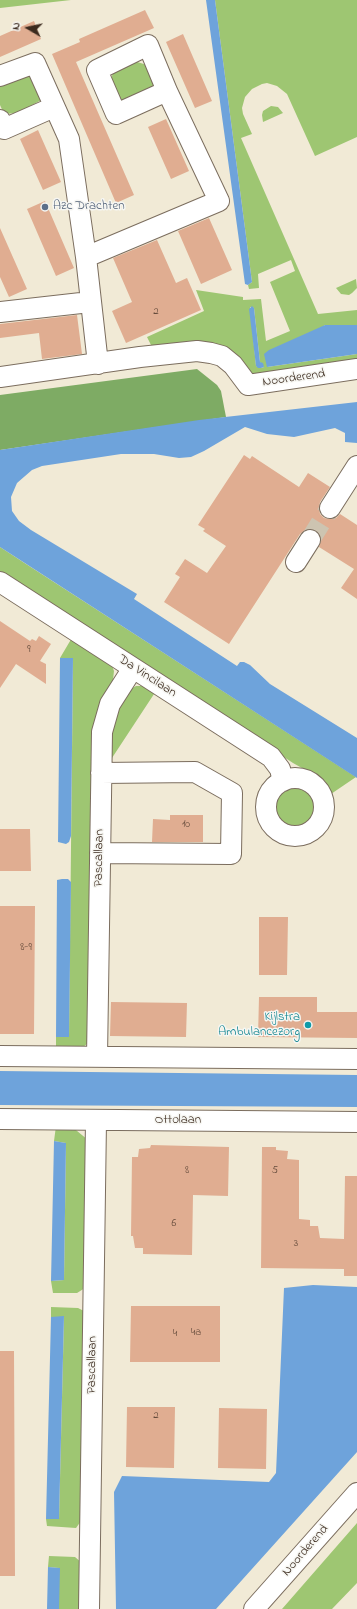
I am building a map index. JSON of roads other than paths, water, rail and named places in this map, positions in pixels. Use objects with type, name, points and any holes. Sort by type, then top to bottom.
[{"type":"street","points":[[0,76],[35,63],[69,139],[86,257],[98,364],[0,377]]},
{"type":"street","points":[[86,257],[219,201],[167,91]]},
{"type":"street","points":[[0,120],[4,129],[54,107]]},
{"type":"street","points":[[0,312],[90,302]]},
{"type":"street","name":"Noorderend","points":[[98,364],[197,351],[222,356],[233,365],[248,385],[357,369]]},
{"type":"street","points":[[330,508],[357,466]]},
{"type":"street","points":[[296,562],[310,540]]},
{"type":"street","name":"Da Vincilaan","points":[[0,582],[272,757],[280,769],[283,780]]},
{"type":"street","name":"Pascallaan","points":[[97,1057],[102,732],[110,704],[133,668]]},
{"type":"street","points":[[100,853],[231,854],[232,793],[195,772],[101,773]]},
{"type":"street","points":[[0,1056],[357,1059]]},
{"type":"street","name":"Ottolaan","points":[[0,1119],[357,1122]]},
{"type":"street","name":"Pascallaan","points":[[89,1609],[96,1121]]},
{"type":"street","name":"Noorderend","points":[[254,1609],[357,1493]]},
{"type":"water","points":[[206,0],[215,0],[252,282],[248,285],[245,284]]},
{"type":"water","points":[[252,306],[254,308],[260,362],[263,363],[264,367],[261,368],[256,366],[249,309]]},
{"type":"water","points":[[325,325],[357,325],[357,354],[267,367],[264,354],[269,350]]},
{"type":"water","points":[[357,402],[357,443],[345,442],[345,433],[335,428],[294,437],[267,434],[245,427],[191,457],[179,458],[154,454],[121,454],[42,466],[32,470],[17,483],[11,497],[12,511],[19,521],[31,530],[137,594],[134,599],[237,666],[240,662],[250,665],[270,684],[357,738],[357,778],[0,547],[0,450],[199,420]]},
{"type":"water","points":[[60,658],[73,658],[71,836],[69,842],[66,844],[58,842]]},
{"type":"water","points":[[68,879],[71,882],[69,1037],[56,1037],[57,880]]},
{"type":"water","points":[[0,1071],[357,1075],[357,1107],[0,1105]]},
{"type":"water","points":[[54,1141],[66,1143],[64,1280],[51,1281]]},
{"type":"water","points":[[313,1285],[357,1287],[357,1452],[216,1609],[116,1609],[114,1492],[122,1476],[269,1482],[276,1473],[284,1288]]},
{"type":"water","points":[[64,1316],[59,1519],[46,1519],[51,1317]]},
{"type":"water","points":[[48,1567],[60,1568],[59,1609],[47,1609]]},
{"type":"tunnel","points":[[310,540],[330,508]]},
{"type":"place","name":"Azc Drachten","points":[[45,207]]},
{"type":"place","name":"Kijlstra Ambulancezorg","points":[[308,1025]]}]
